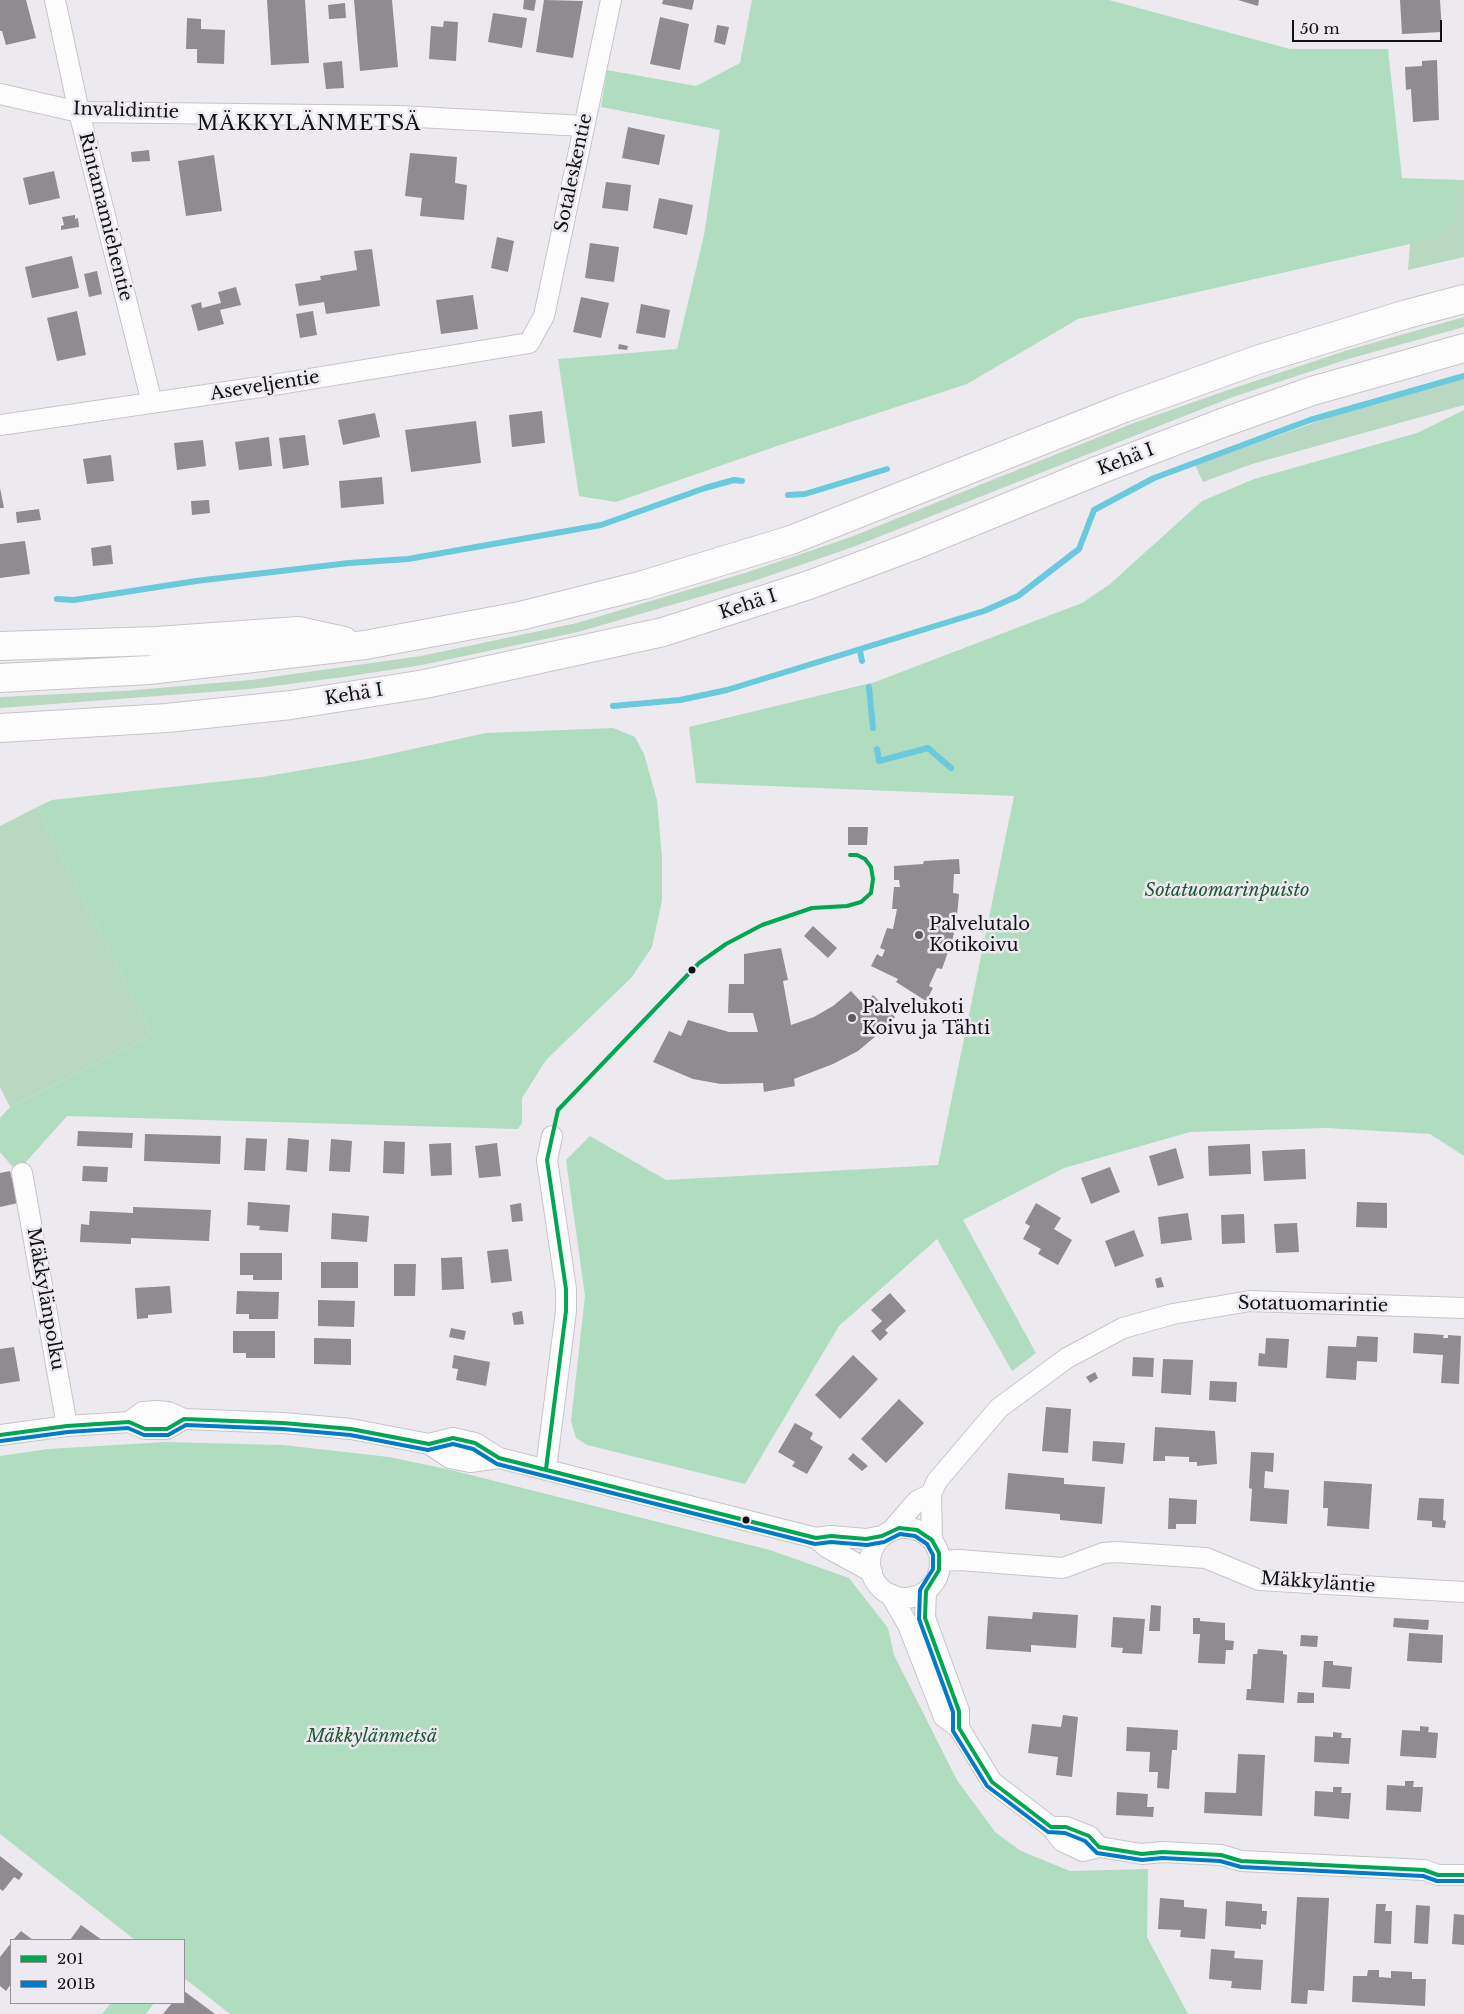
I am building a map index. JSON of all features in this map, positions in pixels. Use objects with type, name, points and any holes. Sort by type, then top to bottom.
[{"type":"highway","points":[[0,678],[159,669],[365,645],[510,618],[643,585],[791,540],[1124,408],[1257,360],[1406,314],[1464,299]]},
{"type":"highway","name":"Kehä I","points":[[0,728],[168,718],[291,706],[424,684],[663,632],[809,585],[904,550],[1099,470],[1312,391],[1464,348]]},
{"type":"highway","points":[[0,646],[157,641],[298,631],[365,645]]},
{"type":"street","name":"Rintamamiehentie","points":[[55,0],[79,112],[152,403]]},
{"type":"street","name":"Sotaleskentie","points":[[529,343],[544,316],[611,0]]},
{"type":"street","name":"Invalidintie","points":[[0,94],[79,112],[400,116],[584,126]]},
{"type":"street","name":"Aseveljentie","points":[[0,425],[152,403],[529,343]]},
{"type":"street","points":[[546,1469],[566,1311],[566,1289],[547,1160],[552,1136]]},
{"type":"street","name":"Mäkkylänpolku","points":[[22,1173],[67,1426]]},
{"type":"street","name":"Sotatuomarintie","points":[[887,1534],[917,1501],[931,1494],[937,1481],[999,1408],[1066,1358],[1123,1328],[1173,1314],[1250,1301],[1464,1308]]},
{"type":"street","points":[[0,1436],[67,1426],[129,1422],[143,1412],[168,1412],[184,1419],[283,1423],[351,1429],[429,1444],[453,1438],[475,1443],[499,1458],[816,1538],[831,1536],[866,1539],[887,1534],[899,1528],[917,1530],[932,1540]]},
{"type":"street","points":[[931,1494],[932,1540],[940,1561],[936,1577],[926,1591],[925,1618],[959,1711],[959,1728]]},
{"type":"street","points":[[887,1534],[872,1553],[872,1572],[876,1581],[890,1594],[908,1625],[944,1717],[959,1728],[992,1782],[1052,1827],[1066,1826],[1089,1836],[1099,1847],[1142,1854],[1162,1852],[1221,1855],[1241,1861],[1424,1870],[1438,1875],[1464,1875]]},
{"type":"street","points":[[816,1538],[828,1548],[872,1572]]},
{"type":"street","name":"Mäkkyläntie","points":[[940,1561],[959,1560],[1063,1568],[1103,1553],[1116,1552],[1206,1558],[1259,1580],[1464,1592]]},
{"type":"street","points":[[890,1594],[908,1597],[926,1591]]},
{"type":"green space","points":[[752,0],[1109,0],[1290,49],[1388,49],[1402,178],[1459,180],[1454,221],[1439,236],[1410,244],[1078,319],[967,384],[783,444],[616,502],[579,496],[558,359],[677,349],[704,235],[720,130],[601,107],[607,70],[696,86],[740,63]]},
{"type":"green space","points":[[1402,179],[1464,180],[1464,257],[1408,270],[1410,244]]},
{"type":"green space","points":[[1464,317],[1464,327],[1348,359],[1230,398],[853,547],[751,582],[578,632],[422,665],[344,677],[250,689],[0,708],[0,697],[124,691],[251,680],[421,656],[577,623],[748,572],[851,537],[1131,424],[1348,350]]},
{"type":"green space","points":[[1464,378],[1464,405],[1252,464],[1203,482],[1195,465],[1333,416]]},
{"type":"green space","name":"Sotatuomarinpuisto","points":[[1464,410],[1464,1156],[1430,1134],[1327,1128],[1190,1132],[1064,1168],[963,1220],[1036,1353],[1012,1371],[937,1239],[839,1326],[745,1484],[587,1445],[576,1438],[571,1421],[585,1296],[566,1160],[590,1136],[666,1180],[938,1165],[1014,796],[696,783],[689,727],[875,682],[1082,603],[1110,584],[1202,501],[1254,479],[1417,433]]},
{"type":"green space","points":[[613,728],[635,737],[644,754],[657,800],[662,857],[662,900],[652,947],[632,977],[546,1060],[522,1098],[522,1123],[518,1129],[67,1116],[17,1172],[0,1152],[0,1118],[10,1107],[152,1035],[37,807],[52,800],[262,777],[367,759],[486,733]]},
{"type":"green space","points":[[37,807],[152,1035],[10,1107],[0,1087],[0,826]]},
{"type":"green space","name":"Mäkkylänmetsä","points":[[166,1442],[283,1445],[389,1457],[451,1470],[770,1550],[849,1578],[888,1628],[894,1655],[957,1780],[995,1832],[1021,1851],[1070,1871],[1148,1869],[1147,1937],[1188,2014],[230,2014],[185,1979],[185,1939],[134,1939],[0,1834],[0,1456],[48,1449]]},
{"type":"green space","points":[[110,2004],[153,2004],[146,2014],[102,2014]]},
{"type":"building","points":[[0,0],[26,0],[36,38],[6,45],[2,31],[0,31]]},
{"type":"building","points":[[267,0],[305,0],[309,63],[271,65]]},
{"type":"building","points":[[354,0],[392,0],[398,67],[360,71]]},
{"type":"building","points":[[524,0],[536,0],[534,11],[523,9]]},
{"type":"building","points":[[544,0],[583,1],[573,58],[536,52]]},
{"type":"building","points":[[663,0],[694,0],[692,10],[662,4]]},
{"type":"building","points":[[1238,0],[1259,0],[1258,6]]},
{"type":"building","points":[[1400,0],[1440,0],[1442,32],[1402,34]]},
{"type":"building","points":[[345,3],[346,18],[329,19],[328,5]]},
{"type":"building","points":[[493,13],[527,18],[522,48],[488,42]]},
{"type":"building","points":[[660,17],[689,24],[680,70],[650,64]]},
{"type":"building","points":[[187,18],[201,19],[201,29],[225,30],[224,64],[197,63],[197,49],[186,49]]},
{"type":"building","points":[[444,21],[458,22],[456,61],[429,59],[431,26],[443,27]]},
{"type":"building","points":[[717,25],[729,27],[725,45],[714,42]]},
{"type":"building","points":[[1437,60],[1439,120],[1413,122],[1411,89],[1406,90],[1405,67],[1422,66],[1422,61]]},
{"type":"building","points":[[342,61],[344,88],[326,89],[323,63]]},
{"type":"building","points":[[628,127],[665,135],[659,165],[622,158]]},
{"type":"building","points":[[149,150],[150,161],[132,162],[131,152]]},
{"type":"building","points":[[410,153],[457,157],[455,183],[467,185],[464,220],[420,216],[422,198],[405,196]]},
{"type":"building","points":[[214,155],[222,211],[186,216],[178,161]]},
{"type":"building","points":[[54,171],[60,198],[29,205],[23,178]]},
{"type":"building","points":[[606,182],[631,185],[628,211],[602,208]]},
{"type":"building","points":[[659,198],[693,205],[687,235],[653,228]]},
{"type":"building","points":[[75,215],[75,219],[78,218],[79,227],[61,230],[61,226],[64,225],[62,217]]},
{"type":"building","points":[[497,237],[514,241],[508,272],[491,268]]},
{"type":"building","points":[[590,243],[619,247],[614,282],[585,278]]},
{"type":"building","points":[[372,249],[380,306],[326,314],[324,302],[299,306],[295,284],[321,280],[320,276],[357,270],[354,251]]},
{"type":"building","points":[[72,256],[79,288],[32,298],[25,267]]},
{"type":"building","points":[[97,271],[102,294],[89,297],[84,274]]},
{"type":"building","points":[[236,287],[241,305],[220,310],[224,324],[198,331],[191,305],[201,302],[202,308],[221,303],[218,292]]},
{"type":"building","points":[[473,295],[478,329],[441,334],[436,300]]},
{"type":"building","points":[[581,297],[609,303],[601,338],[573,332]]},
{"type":"building","points":[[641,304],[670,310],[665,338],[636,333]]},
{"type":"building","points":[[77,311],[86,355],[57,361],[47,318]]},
{"type":"building","points":[[313,311],[317,335],[300,338],[296,314]]},
{"type":"building","points":[[619,344],[628,346],[627,350],[618,349]]},
{"type":"building","points":[[542,411],[545,443],[512,447],[509,415]]},
{"type":"building","points":[[375,413],[380,437],[343,445],[338,420]]},
{"type":"building","points":[[476,421],[481,463],[411,472],[405,430]]},
{"type":"building","points":[[305,435],[309,465],[283,469],[279,438]]},
{"type":"building","points":[[269,437],[272,466],[239,470],[235,442]]},
{"type":"building","points":[[203,440],[206,466],[177,470],[174,443]]},
{"type":"building","points":[[111,455],[114,481],[87,484],[83,459]]},
{"type":"building","points":[[382,477],[384,504],[341,508],[339,481]]},
{"type":"building","points":[[0,488],[4,508],[0,508]]},
{"type":"building","points":[[209,500],[210,513],[192,515],[191,501]]},
{"type":"building","points":[[39,509],[41,520],[17,523],[16,512]]},
{"type":"building","points":[[25,541],[30,574],[0,578],[0,544]]},
{"type":"building","points":[[111,545],[113,564],[93,566],[91,548]]},
{"type":"building","points":[[848,827],[868,827],[867,845],[848,845]]},
{"type":"building","name":"Palvelutalo Kotikoivu","points":[[959,859],[960,874],[954,874],[953,893],[959,894],[957,916],[951,915],[950,922],[956,923],[952,942],[946,940],[944,947],[949,949],[942,969],[937,968],[929,986],[933,988],[926,1001],[896,982],[898,979],[871,966],[877,954],[882,957],[885,950],[880,948],[887,928],[893,929],[897,909],[892,909],[894,887],[900,887],[899,880],[894,880],[894,866],[923,864],[924,861]]},
{"type":"building","points":[[813,926],[837,948],[828,958],[804,936]]},
{"type":"building","name":"Palvelukoti Koivu ja Tähti","points":[[781,948],[788,980],[783,981],[791,1025],[814,1017],[833,1006],[851,991],[863,1004],[873,995],[895,1017],[882,1031],[858,1051],[833,1064],[794,1079],[795,1086],[764,1092],[763,1083],[721,1084],[693,1079],[653,1062],[669,1031],[681,1036],[688,1020],[729,1032],[758,1032],[753,1013],[728,1013],[729,984],[744,984],[744,954]]},
{"type":"building","points":[[78,1131],[133,1133],[132,1148],[77,1146]]},
{"type":"building","points":[[145,1134],[221,1136],[220,1164],[144,1161]]},
{"type":"building","points":[[246,1138],[267,1139],[265,1171],[244,1170]]},
{"type":"building","points":[[288,1138],[309,1140],[307,1172],[286,1170]]},
{"type":"building","points":[[331,1139],[352,1141],[350,1172],[329,1171]]},
{"type":"building","points":[[384,1141],[405,1142],[404,1174],[383,1173]]},
{"type":"building","points":[[451,1143],[452,1175],[431,1176],[429,1144]]},
{"type":"building","points":[[497,1143],[501,1176],[479,1178],[475,1146]]},
{"type":"building","points":[[1250,1144],[1251,1174],[1209,1176],[1208,1146]]},
{"type":"building","points":[[1176,1148],[1184,1178],[1158,1186],[1149,1156]]},
{"type":"building","points":[[1305,1149],[1306,1179],[1264,1181],[1262,1151]]},
{"type":"building","points":[[83,1166],[108,1167],[107,1182],[82,1181]]},
{"type":"building","points":[[1110,1167],[1120,1192],[1091,1204],[1081,1178]]},
{"type":"building","points":[[10,1171],[18,1203],[0,1207],[0,1173]]},
{"type":"building","points":[[248,1202],[290,1205],[288,1232],[259,1230],[260,1226],[247,1225]]},
{"type":"building","points":[[1357,1202],[1387,1203],[1387,1228],[1356,1227]]},
{"type":"building","points":[[521,1203],[523,1221],[512,1222],[510,1205]]},
{"type":"building","points":[[1036,1203],[1061,1218],[1054,1229],[1072,1240],[1058,1265],[1038,1254],[1041,1249],[1023,1239],[1030,1226],[1025,1223]]},
{"type":"building","points":[[133,1207],[211,1210],[209,1241],[131,1238],[131,1244],[80,1242],[81,1224],[89,1225],[90,1211],[133,1213]]},
{"type":"building","points":[[332,1213],[369,1216],[367,1242],[331,1239]]},
{"type":"building","points":[[1188,1213],[1192,1240],[1161,1244],[1158,1217]]},
{"type":"building","points":[[1244,1214],[1245,1243],[1222,1244],[1221,1215]]},
{"type":"building","points":[[1297,1223],[1299,1252],[1276,1253],[1274,1224]]},
{"type":"building","points":[[1134,1230],[1144,1256],[1115,1267],[1105,1241]]},
{"type":"building","points":[[508,1249],[512,1281],[491,1283],[487,1251]]},
{"type":"building","points":[[240,1253],[282,1253],[282,1280],[253,1280],[253,1275],[240,1275]]},
{"type":"building","points":[[462,1257],[464,1289],[442,1290],[441,1258]]},
{"type":"building","points":[[321,1262],[358,1262],[358,1288],[321,1288]]},
{"type":"building","points":[[394,1264],[416,1264],[415,1296],[394,1296]]},
{"type":"building","points":[[1161,1277],[1164,1287],[1157,1288],[1155,1279]]},
{"type":"building","points":[[170,1286],[172,1313],[148,1315],[148,1318],[137,1319],[135,1288]]},
{"type":"building","points":[[237,1291],[279,1292],[278,1319],[249,1319],[249,1314],[236,1314]]},
{"type":"building","points":[[890,1293],[906,1311],[885,1330],[888,1333],[880,1341],[871,1331],[882,1321],[871,1310]]},
{"type":"building","points":[[318,1300],[355,1301],[354,1327],[318,1326]]},
{"type":"building","points":[[522,1311],[524,1324],[514,1325],[512,1313]]},
{"type":"building","points":[[451,1328],[466,1331],[464,1340],[449,1337]]},
{"type":"building","points":[[233,1331],[275,1331],[275,1358],[246,1358],[246,1353],[233,1353]]},
{"type":"building","points":[[1414,1333],[1444,1335],[1443,1338],[1448,1338],[1448,1335],[1461,1336],[1459,1384],[1441,1383],[1443,1355],[1413,1353]]},
{"type":"building","points":[[1357,1336],[1378,1337],[1377,1362],[1357,1361],[1356,1380],[1326,1378],[1328,1346],[1356,1347]]},
{"type":"building","points":[[314,1338],[351,1339],[351,1365],[314,1364]]},
{"type":"building","points":[[1266,1338],[1289,1339],[1287,1368],[1258,1366],[1259,1353],[1265,1354]]},
{"type":"building","points":[[14,1347],[20,1381],[0,1384],[0,1349]]},
{"type":"building","points":[[454,1355],[490,1362],[486,1386],[456,1380],[458,1369],[452,1368]]},
{"type":"building","points":[[853,1355],[878,1379],[840,1419],[815,1395]]},
{"type":"building","points":[[1133,1357],[1154,1358],[1153,1377],[1132,1376]]},
{"type":"building","points":[[1163,1359],[1193,1360],[1191,1395],[1161,1393]]},
{"type":"building","points":[[1095,1372],[1098,1378],[1090,1383],[1086,1377]]},
{"type":"building","points":[[1210,1381],[1237,1382],[1236,1402],[1209,1400]]},
{"type":"building","points":[[899,1399],[924,1423],[886,1463],[861,1439]]},
{"type":"building","points":[[1046,1407],[1071,1409],[1068,1453],[1042,1451]]},
{"type":"building","points":[[795,1423],[813,1433],[810,1439],[823,1447],[807,1474],[792,1466],[795,1462],[778,1452]]},
{"type":"building","points":[[1155,1427],[1215,1431],[1217,1464],[1197,1466],[1197,1462],[1189,1462],[1189,1457],[1165,1456],[1165,1461],[1153,1461]]},
{"type":"building","points":[[1093,1441],[1125,1443],[1123,1464],[1092,1461]]},
{"type":"building","points":[[1251,1452],[1274,1453],[1273,1472],[1265,1471],[1264,1488],[1289,1490],[1287,1524],[1250,1521],[1252,1489],[1249,1488]]},
{"type":"building","points":[[853,1453],[868,1466],[862,1471],[848,1459]]},
{"type":"building","points":[[1008,1473],[1064,1478],[1064,1484],[1105,1487],[1102,1524],[1060,1520],[1060,1514],[1005,1509]]},
{"type":"building","points":[[1324,1481],[1372,1484],[1369,1529],[1327,1526],[1328,1508],[1323,1508]]},
{"type":"building","points":[[1169,1498],[1197,1500],[1196,1524],[1176,1524],[1176,1529],[1168,1529]]},
{"type":"building","points":[[1419,1498],[1444,1499],[1443,1520],[1446,1521],[1445,1528],[1432,1527],[1432,1521],[1417,1520]]},
{"type":"building","points":[[1151,1605],[1161,1606],[1160,1631],[1149,1631]]},
{"type":"building","points":[[1033,1612],[1078,1615],[1076,1648],[1031,1645],[1031,1652],[986,1649],[988,1616],[1032,1619]]},
{"type":"building","points":[[1113,1617],[1145,1619],[1142,1654],[1122,1653],[1123,1648],[1111,1647]]},
{"type":"building","points":[[1193,1618],[1200,1618],[1200,1621],[1225,1623],[1225,1640],[1234,1641],[1233,1650],[1226,1650],[1225,1664],[1198,1663],[1200,1634],[1193,1634]]},
{"type":"building","points":[[1394,1618],[1429,1620],[1428,1630],[1393,1627]]},
{"type":"building","points":[[1409,1633],[1443,1635],[1442,1663],[1407,1661]]},
{"type":"building","points":[[1301,1635],[1318,1636],[1317,1647],[1300,1646]]},
{"type":"building","points":[[1258,1649],[1283,1651],[1283,1654],[1287,1655],[1284,1703],[1246,1700],[1247,1689],[1251,1689],[1253,1654],[1257,1654]]},
{"type":"building","points":[[1324,1661],[1333,1661],[1333,1665],[1352,1667],[1350,1689],[1322,1687]]},
{"type":"building","points":[[1298,1692],[1314,1693],[1314,1703],[1297,1703]]},
{"type":"building","points":[[1063,1715],[1078,1717],[1072,1777],[1056,1775],[1058,1757],[1028,1753],[1032,1724],[1061,1727]]},
{"type":"building","points":[[1420,1726],[1429,1727],[1428,1732],[1438,1733],[1436,1758],[1400,1756],[1402,1730],[1420,1731]]},
{"type":"building","points":[[1127,1727],[1178,1730],[1177,1750],[1172,1750],[1169,1789],[1157,1788],[1158,1772],[1149,1772],[1150,1752],[1126,1751]]},
{"type":"building","points":[[1333,1732],[1342,1733],[1341,1738],[1351,1738],[1349,1764],[1314,1762],[1315,1736],[1333,1737]]},
{"type":"building","points":[[1238,1754],[1265,1755],[1262,1816],[1204,1813],[1205,1792],[1236,1793]]},
{"type":"building","points":[[1405,1781],[1414,1781],[1413,1787],[1423,1787],[1421,1812],[1386,1810],[1387,1785],[1405,1786]]},
{"type":"building","points":[[1333,1787],[1342,1787],[1341,1793],[1351,1793],[1349,1819],[1314,1816],[1315,1791],[1333,1792]]},
{"type":"building","points":[[1117,1792],[1148,1794],[1147,1807],[1154,1807],[1153,1817],[1116,1815]]},
{"type":"building","points":[[0,1856],[23,1874],[19,1880],[14,1877],[3,1891],[0,1889]]},
{"type":"building","points":[[1297,1897],[1329,1898],[1324,1991],[1308,1990],[1307,2004],[1291,2003]]},
{"type":"building","points":[[1160,1898],[1184,1900],[1184,1907],[1207,1909],[1205,1939],[1180,1937],[1181,1930],[1158,1929]]},
{"type":"building","points":[[1226,1901],[1262,1904],[1262,1911],[1267,1911],[1266,1925],[1261,1924],[1261,1929],[1225,1926]]},
{"type":"building","points":[[1376,1904],[1386,1904],[1385,1911],[1392,1911],[1391,1944],[1374,1943]]},
{"type":"building","points":[[1416,1905],[1430,1906],[1428,1944],[1414,1943]]},
{"type":"building","points":[[1454,1914],[1464,1915],[1464,1945],[1452,1944]]},
{"type":"building","points":[[81,1925],[101,1939],[71,1939]]},
{"type":"building","points":[[21,1931],[32,1939],[14,1939]]},
{"type":"building","points":[[10,1944],[10,1985],[6,1991],[0,1986],[0,1957]]},
{"type":"building","points":[[1211,1949],[1235,1951],[1234,1958],[1263,1960],[1261,1990],[1231,1988],[1232,1981],[1209,1979]]},
{"type":"building","points":[[1368,1970],[1379,1970],[1379,1977],[1391,1978],[1391,1971],[1412,1972],[1412,1979],[1426,1979],[1425,2006],[1352,2002],[1353,1976],[1367,1976]]},
{"type":"building","points":[[185,1992],[215,2014],[163,2014],[171,2004],[185,2004]]},
{"type":"waterway","points":[[613,706],[680,700],[727,690],[984,611],[1018,596],[1079,549],[1094,510],[1154,478],[1310,420],[1464,376]]},
{"type":"waterway","points":[[788,495],[805,494],[887,469]]},
{"type":"waterway","points":[[57,599],[74,600],[196,581],[349,563],[408,559],[601,525],[705,488],[734,480],[742,481]]},
{"type":"waterway","points":[[860,651],[862,661]]},
{"type":"waterway","points":[[869,687],[873,728]]},
{"type":"waterway","points":[[877,749],[879,761],[928,748],[951,768]]},
{"type":"transit line","name":"201","points":[[546,1469],[566,1311],[566,1289],[547,1160],[558,1110],[699,963],[726,944],[762,925],[812,908],[847,906],[861,902],[871,893],[873,879],[871,867],[865,859],[857,855],[850,855]]},
{"type":"transit line","name":"201","points":[[0,1435],[67,1426],[129,1422],[145,1429],[167,1429],[184,1419],[283,1423],[351,1429],[429,1444],[453,1438],[475,1443],[499,1458],[816,1538],[831,1536],[866,1539],[882,1536],[899,1528],[917,1530],[932,1540],[939,1553],[939,1570],[926,1591],[925,1618],[959,1711],[959,1728],[992,1782],[1051,1827],[1066,1827],[1089,1836],[1099,1847],[1142,1854],[1162,1852],[1221,1855],[1241,1861],[1424,1870],[1438,1875],[1464,1875]]},
{"type":"transit line","name":"201B","points":[[1,1441],[68,1432],[128,1428],[144,1435],[168,1435],[186,1425],[283,1429],[350,1435],[428,1450],[453,1444],[473,1449],[497,1464],[815,1544],[831,1542],[867,1545],[884,1542],[900,1534],[915,1536],[927,1544],[933,1555],[933,1569],[920,1590],[919,1619],[953,1712],[953,1731],[987,1786],[1048,1832],[1065,1833],[1085,1841],[1097,1853],[1142,1860],[1162,1858],[1220,1861],[1241,1867],[1423,1876],[1437,1881],[1464,1881]]},
{"type":"place","name":"Palvelutalo Kotikoivu","points":[[919,935]]},
{"type":"place","name":"Palvelukoti Koivu ja Tähti","points":[[852,1018]]},
{"type":"district","name":"MÄKKYLÄNMETSÄ","points":[[309,124]]}]
